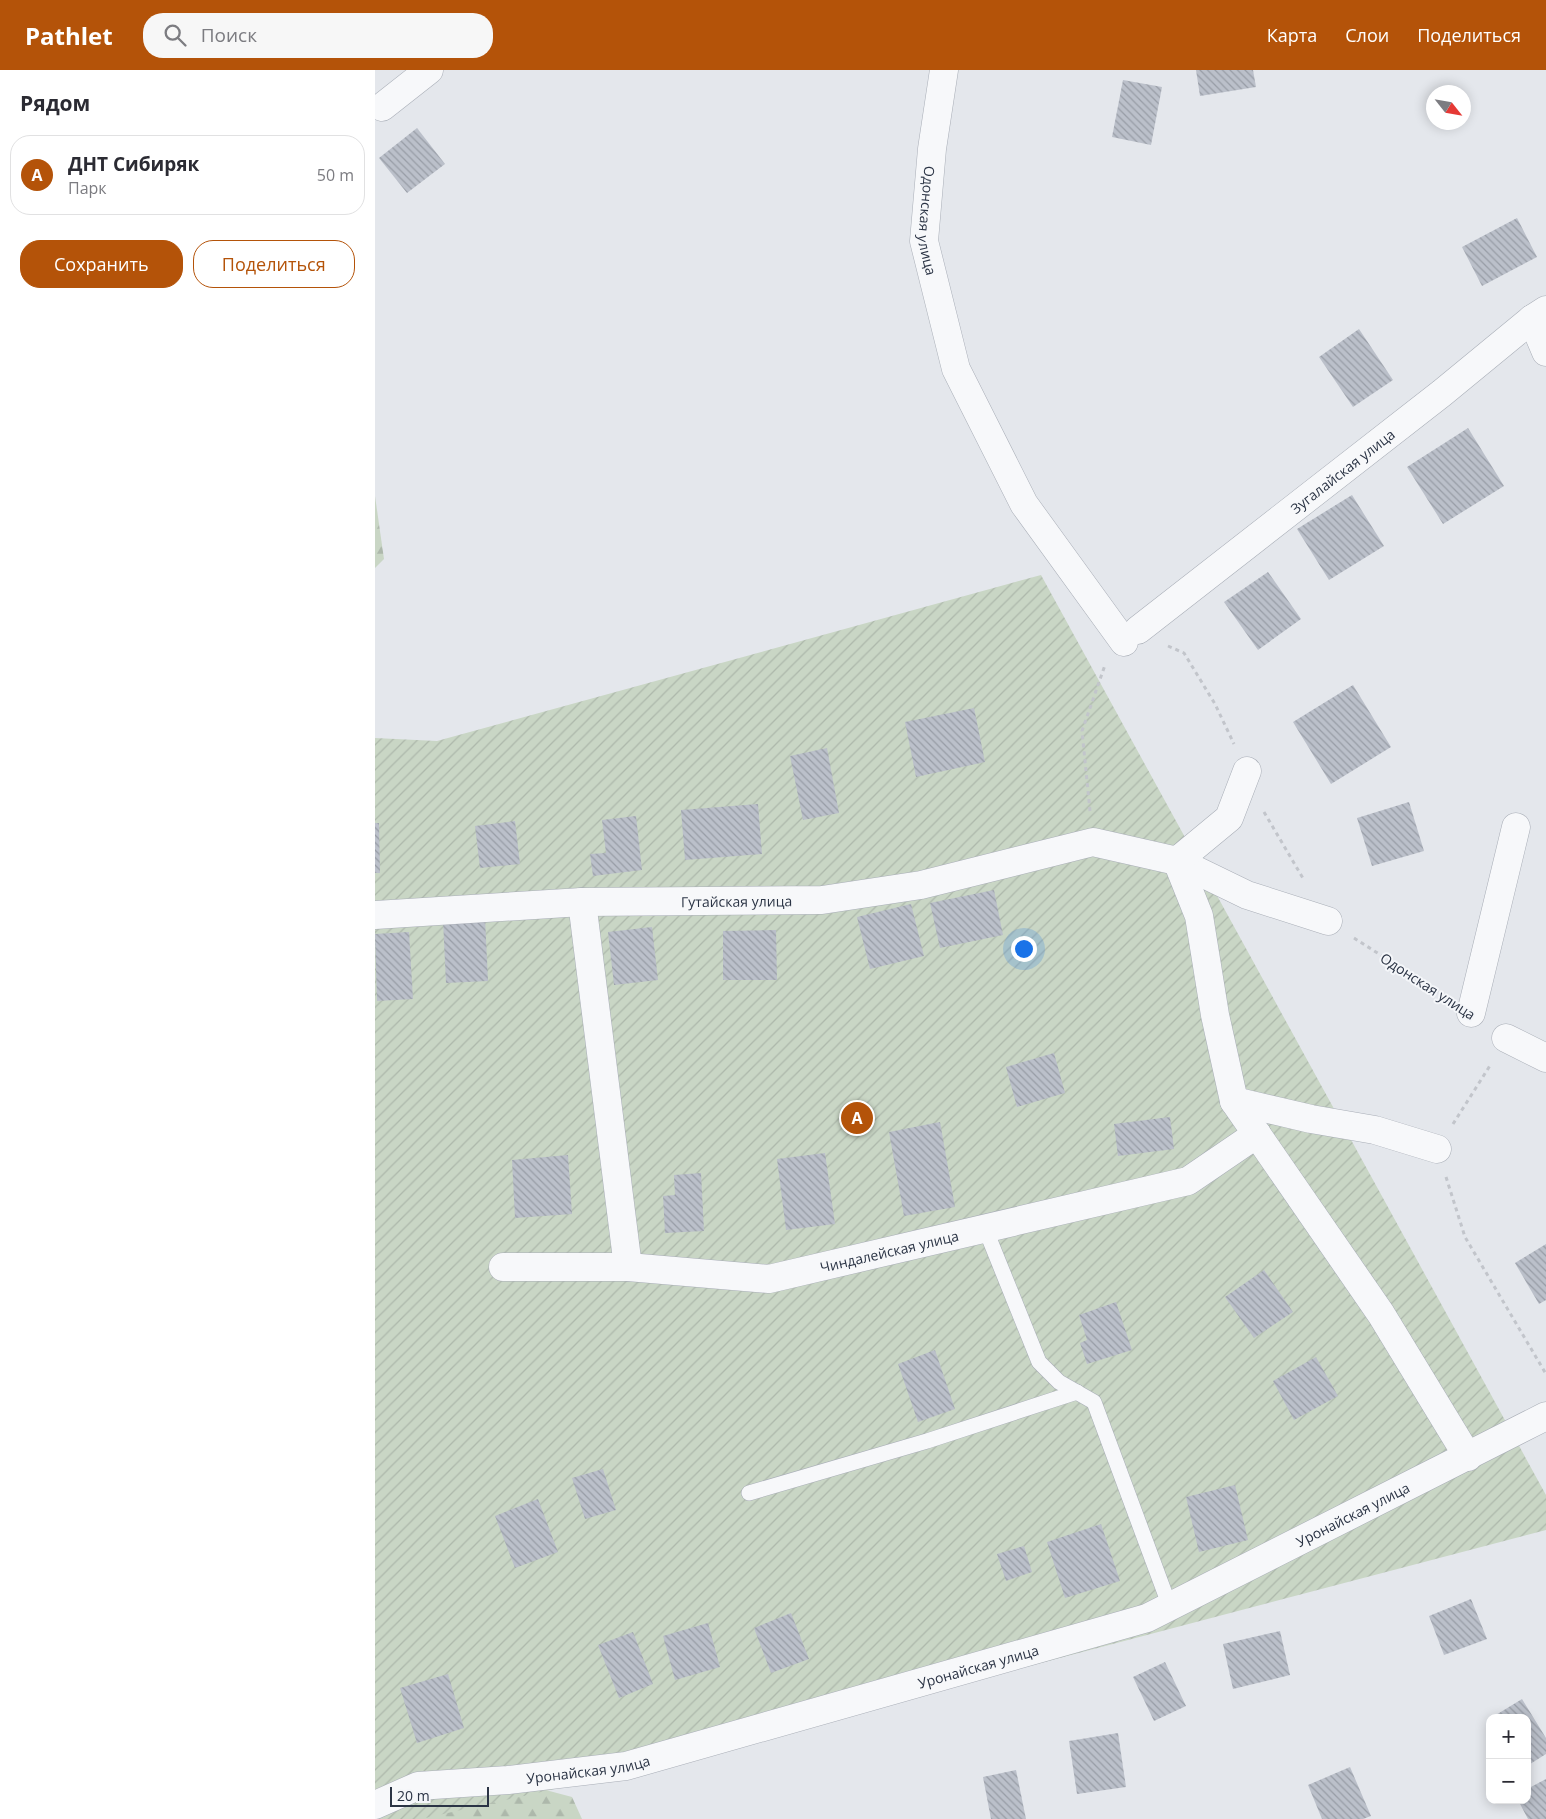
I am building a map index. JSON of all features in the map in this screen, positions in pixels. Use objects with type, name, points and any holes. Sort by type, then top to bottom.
[{"type":"street","points":[[382,107],[429,70]]},
{"type":"street","name":"Одонская улица","points":[[945,70],[932,149],[924,241],[956,369],[1024,504],[1131,636]]},
{"type":"street","points":[[1539,314],[1546,352]]},
{"type":"street","name":"Зугалайская улица","points":[[1131,636],[1442,393],[1539,314]]},
{"type":"street","points":[[1177,861],[1229,818],[1247,771]]},
{"type":"street","points":[[1471,1013],[1517,827]]},
{"type":"street","points":[[1093,842],[1177,861],[1247,895],[1328,921]]},
{"type":"street","name":"Гутайская улица","points":[[375,915],[582,902],[822,900],[921,885],[1093,842]]},
{"type":"street","points":[[1177,861],[1199,916],[1215,1015],[1234,1101],[1381,1314],[1469,1457]]},
{"type":"street","points":[[582,902],[628,1267]]},
{"type":"street","points":[[1507,1038],[1546,1058]]},
{"type":"street","points":[[1234,1101],[1311,1119],[1375,1130],[1437,1149]]},
{"type":"street","name":"Чиндалейская улица","points":[[503,1267],[628,1267],[769,1279],[1188,1181],[1257,1134]]},
{"type":"street","name":"Уронайская улица","points":[[375,1805],[418,1786],[508,1780],[626,1766],[1147,1618],[1469,1457],[1546,1416]]},
{"type":"lane","points":[[985,1228],[1039,1362],[1059,1382],[1094,1402],[1170,1607]]},
{"type":"lane","points":[[749,1493],[927,1441],[1077,1392]]},
{"type":"path","name":"Одонская улица","points":[[1131,636],[1183,653],[1215,704],[1247,771],[1261,806],[1328,921],[1471,1013]]},
{"type":"path","points":[[1093,842],[1081,731],[1108,656],[1131,636]]},
{"type":"path","points":[[1507,1038],[1437,1149],[1465,1237],[1546,1374]]},
{"type":"green space","points":[[375,496],[384,559],[375,568]]},
{"type":"green space","points":[[1041,575],[1546,1495],[1546,1530],[603,1778],[421,1819],[375,1819],[375,738],[437,741]]},
{"type":"green space","points":[[508,1780],[572,1797],[582,1819],[375,1819]]},
{"type":"building","points":[[1196,70],[1253,70],[1256,87],[1200,96]]},
{"type":"building","points":[[1123,80],[1162,87],[1151,145],[1112,137]]},
{"type":"building","points":[[417,128],[445,164],[407,193],[379,158]]},
{"type":"building","points":[[1517,218],[1537,257],[1482,286],[1462,247]]},
{"type":"building","points":[[1359,329],[1393,380],[1353,407],[1319,357]]},
{"type":"building","points":[[1468,428],[1504,486],[1443,524],[1407,467]]},
{"type":"building","points":[[1352,495],[1384,546],[1329,580],[1297,529]]},
{"type":"building","points":[[1268,572],[1301,619],[1258,650],[1224,602]]},
{"type":"building","points":[[1353,685],[1391,747],[1331,784],[1293,722]]},
{"type":"building","points":[[974,708],[985,762],[916,777],[905,722]]},
{"type":"building","points":[[827,748],[839,813],[803,820],[790,756]]},
{"type":"building","points":[[1409,802],[1424,851],[1372,866],[1357,818]]},
{"type":"building","points":[[758,804],[762,854],[685,860],[681,810]]},
{"type":"building","points":[[636,816],[642,870],[593,876],[590,854],[606,853],[602,820]]},
{"type":"building","points":[[515,821],[520,864],[480,868],[475,826]]},
{"type":"building","points":[[375,823],[379,823],[380,873],[375,873]]},
{"type":"building","points":[[994,890],[1003,935],[940,948],[930,903]]},
{"type":"building","points":[[911,904],[924,956],[870,969],[857,917]]},
{"type":"building","points":[[485,918],[488,981],[446,983],[443,920]]},
{"type":"building","points":[[652,927],[658,980],[614,985],[608,932]]},
{"type":"building","points":[[776,930],[777,980],[723,980],[723,931]]},
{"type":"building","points":[[409,932],[413,999],[377,1001],[375,934]]},
{"type":"building","points":[[1054,1053],[1065,1093],[1017,1107],[1006,1067]]},
{"type":"building","points":[[1170,1117],[1174,1149],[1118,1156],[1114,1124]]},
{"type":"building","points":[[940,1122],[955,1207],[904,1216],[889,1132]]},
{"type":"building","points":[[825,1153],[835,1224],[786,1230],[777,1159]]},
{"type":"building","points":[[568,1155],[572,1214],[515,1218],[512,1160]]},
{"type":"building","points":[[701,1173],[704,1231],[665,1233],[663,1196],[675,1195],[674,1175]]},
{"type":"building","points":[[1546,1244],[1546,1300],[1539,1304],[1515,1263]]},
{"type":"building","points":[[1264,1270],[1293,1312],[1254,1338],[1225,1297]]},
{"type":"building","points":[[1116,1302],[1132,1350],[1087,1364],[1080,1343],[1087,1340],[1079,1315]]},
{"type":"building","points":[[935,1350],[955,1409],[918,1422],[898,1364]]},
{"type":"building","points":[[1316,1357],[1338,1396],[1294,1420],[1273,1381]]},
{"type":"building","points":[[603,1469],[616,1510],[585,1519],[572,1478]]},
{"type":"building","points":[[1235,1485],[1248,1540],[1199,1552],[1186,1497]]},
{"type":"building","points":[[538,1499],[558,1552],[515,1568],[495,1516]]},
{"type":"building","points":[[1101,1524],[1120,1581],[1065,1598],[1047,1542]]},
{"type":"building","points":[[1024,1546],[1032,1572],[1006,1581],[997,1554]]},
{"type":"building","points":[[1471,1599],[1487,1639],[1444,1655],[1429,1616]]},
{"type":"building","points":[[791,1613],[809,1659],[771,1673],[754,1628]]},
{"type":"building","points":[[708,1623],[720,1667],[675,1680],[663,1636]]},
{"type":"building","points":[[1280,1631],[1290,1675],[1233,1689],[1223,1644]]},
{"type":"building","points":[[633,1632],[653,1684],[619,1698],[598,1645]]},
{"type":"building","points":[[1165,1662],[1186,1706],[1154,1721],[1133,1677]]},
{"type":"building","points":[[448,1674],[464,1728],[417,1743],[400,1688]]},
{"type":"building","points":[[1522,1699],[1546,1738],[1546,1754],[1531,1763],[1531,1714],[1498,1714]]},
{"type":"building","points":[[1118,1733],[1126,1787],[1077,1794],[1069,1741]]},
{"type":"building","points":[[1350,1767],[1371,1816],[1363,1819],[1322,1819],[1308,1785]]},
{"type":"building","points":[[1016,1770],[1026,1819],[991,1819],[983,1777]]},
{"type":"building","points":[[1546,1779],[1546,1819],[1528,1819],[1520,1804],[1531,1804],[1531,1787]]},
{"type":"place","name":"ДНТ Сибиряк","points":[[857,1118]]}]
